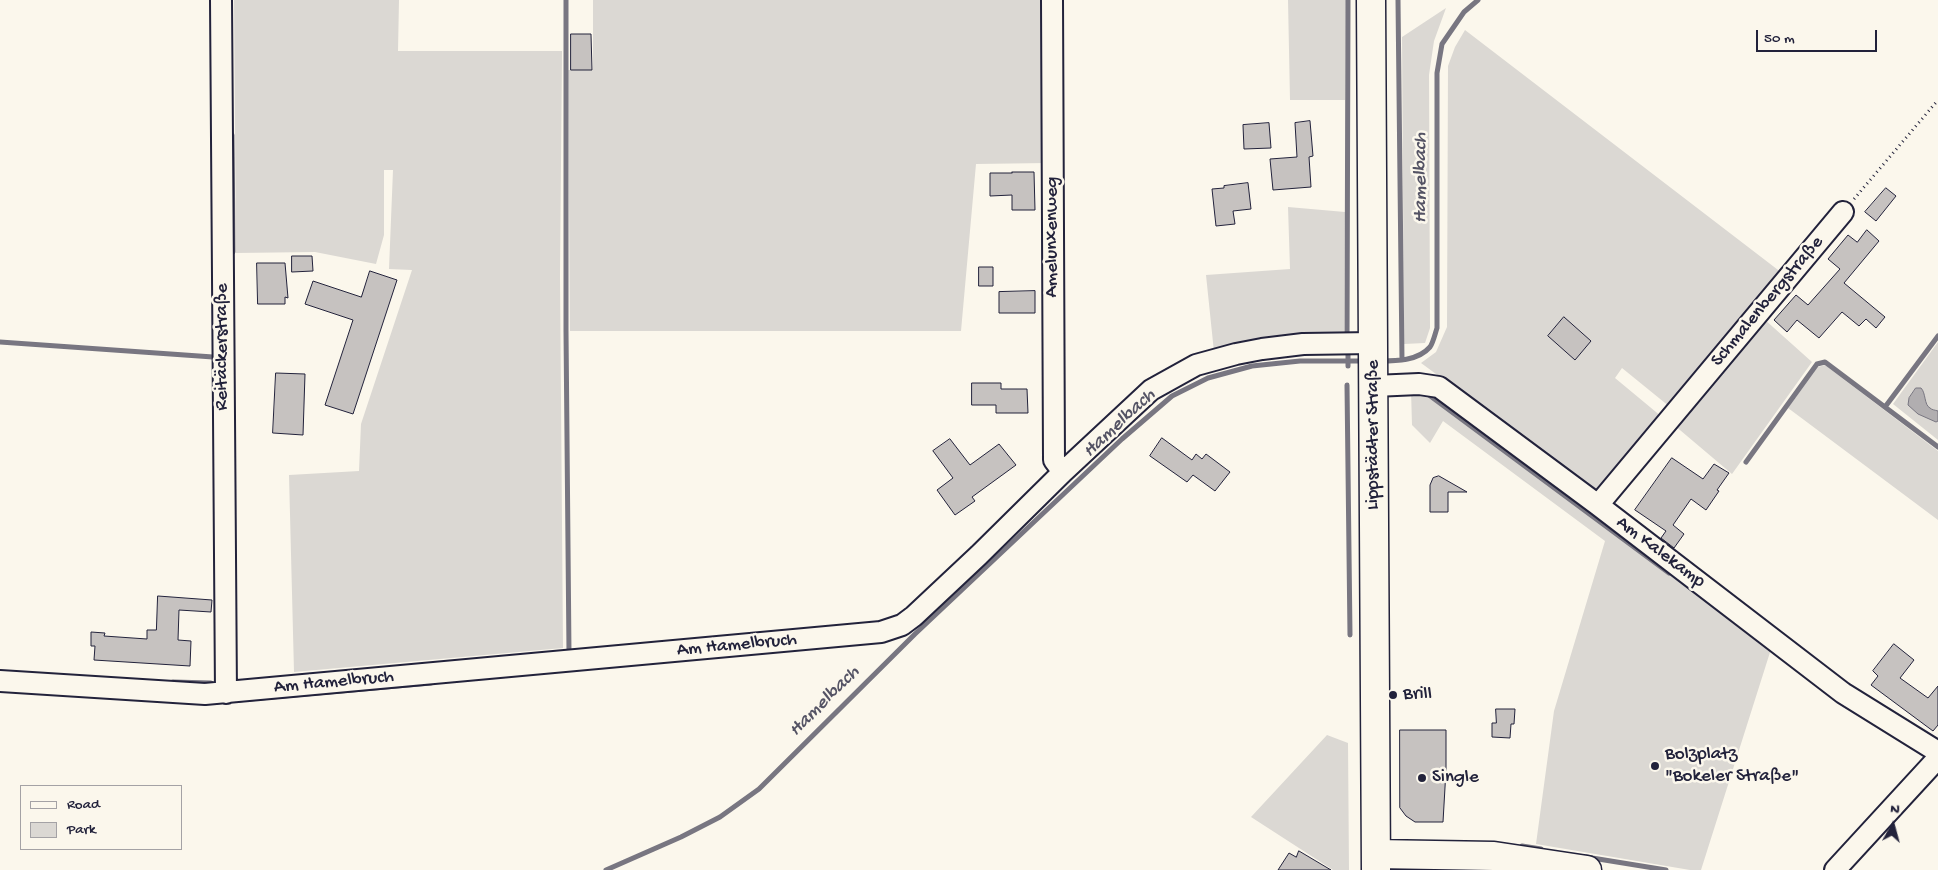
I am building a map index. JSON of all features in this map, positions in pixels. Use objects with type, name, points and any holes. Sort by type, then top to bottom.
[{"type":"street","name":"Reitäckerstraße","points":[[220,0],[226,693]]},
{"type":"street","name":"Amelunxenweg","points":[[1052,0],[1054,460],[1063,472]]},
{"type":"street","name":"Lippstädter Straße","points":[[1371,0],[1376,862]]},
{"type":"street","name":"Schmalenbergstraße","points":[[1598,505],[1843,212]]},
{"type":"street","name":"Am Hamelbruch","points":[[0,681],[206,694],[226,693],[881,632],[902,625],[914,616],[1151,390],[1196,366],[1262,349],[1303,344],[1373,362]]},
{"type":"street","name":"Am Kalekamp","points":[[1373,362],[1419,384],[1439,387],[1598,505],[1843,693],[1938,752]]},
{"type":"street","points":[[1835,870],[1938,758]]},
{"type":"street","points":[[1376,862],[1494,856],[1587,870]]},
{"type":"path","points":[[1843,212],[1938,100]]},
{"type":"green space","points":[[234,0],[399,0],[398,51],[562,51],[560,276],[563,648],[294,672],[289,475],[359,471],[361,424],[412,270],[389,269],[393,170],[384,170],[384,235],[376,264],[315,252],[236,253]]},
{"type":"green space","points":[[593,0],[1043,0],[1047,163],[976,164],[961,331],[570,331],[568,70],[593,70]]},
{"type":"green space","points":[[1288,0],[1346,0],[1345,100],[1290,100]]},
{"type":"green space","points":[[1446,8],[1434,41],[1429,75],[1430,328],[1425,343],[1404,344],[1402,37]]},
{"type":"green space","points":[[1465,30],[1782,273],[1670,407],[1622,368],[1615,378],[1662,417],[1603,487],[1593,489],[1421,363],[1436,352],[1447,327],[1448,66],[1455,47]]},
{"type":"green space","points":[[1288,207],[1345,212],[1344,335],[1214,352],[1206,275],[1290,269]]},
{"type":"green space","points":[[1764,319],[1812,362],[1732,474],[1674,425]]},
{"type":"green space","points":[[1938,342],[1938,440],[1893,404]]},
{"type":"green space","points":[[1825,365],[1938,451],[1938,520],[1788,408],[1818,367]]},
{"type":"green space","name":"Bolzplatz \"Bokeler Straße\"","points":[[1411,390],[1439,393],[1772,646],[1701,870],[1690,870],[1536,844],[1554,711],[1605,541],[1443,421],[1430,443],[1412,425]]},
{"type":"green space","points":[[1327,735],[1348,743],[1349,870],[1333,870],[1251,817]]},
{"type":"shaded area","points":[[1916,388],[1923,390],[1928,406],[1938,411],[1938,421],[1936,422],[1918,414],[1908,405],[1909,398]]},
{"type":"building","points":[[571,34],[591,34],[592,70],[571,70]]},
{"type":"building","points":[[1310,121],[1313,156],[1309,157],[1311,187],[1273,190],[1270,159],[1297,157],[1295,123]]},
{"type":"building","points":[[1269,123],[1271,148],[1244,149],[1243,125]]},
{"type":"building","points":[[1034,172],[1035,210],[1012,210],[1012,195],[990,196],[990,173]]},
{"type":"building","points":[[1248,183],[1251,209],[1233,211],[1235,224],[1216,226],[1212,189]]},
{"type":"building","points":[[1886,188],[1896,196],[1876,221],[1865,212]]},
{"type":"building","points":[[1867,230],[1879,241],[1844,283],[1885,317],[1876,328],[1866,319],[1859,326],[1842,312],[1819,338],[1797,320],[1787,332],[1774,320],[1796,295],[1808,305],[1840,269],[1828,259],[1848,235],[1857,242]]},
{"type":"building","points":[[292,256],[312,256],[313,271],[292,272]]},
{"type":"building","points":[[257,263],[285,263],[288,298],[285,297],[285,304],[258,304]]},
{"type":"building","points":[[979,267],[993,267],[993,286],[979,286]]},
{"type":"building","points":[[370,271],[397,280],[353,414],[325,405],[353,320],[305,304],[313,281],[361,297]]},
{"type":"building","points":[[1035,291],[1035,313],[999,313],[999,292]]},
{"type":"building","points":[[1564,317],[1591,341],[1575,360],[1548,336]]},
{"type":"building","points":[[276,373],[305,374],[303,435],[273,433]]},
{"type":"building","points":[[972,383],[1001,383],[1001,389],[1027,389],[1028,413],[996,413],[996,405],[972,405]]},
{"type":"building","points":[[1162,438],[1192,460],[1196,454],[1202,459],[1206,454],[1230,472],[1215,491],[1193,475],[1187,482],[1150,456]]},
{"type":"building","points":[[950,439],[970,465],[999,444],[1016,465],[972,497],[975,501],[955,515],[937,490],[953,478],[933,451]]},
{"type":"building","points":[[1672,458],[1703,479],[1714,464],[1729,473],[1706,510],[1691,499],[1673,525],[1684,534],[1674,548],[1661,538],[1666,531],[1635,510]]},
{"type":"building","points":[[1439,476],[1467,492],[1448,492],[1448,512],[1430,512],[1430,485],[1433,478]]},
{"type":"building","points":[[158,596],[212,600],[211,612],[179,610],[178,640],[191,641],[190,666],[94,660],[95,646],[91,646],[91,632],[105,633],[104,636],[147,639],[147,630],[156,630]]},
{"type":"building","points":[[1894,644],[1914,660],[1900,678],[1928,698],[1938,686],[1938,725],[1933,731],[1871,685],[1878,676],[1873,671]]},
{"type":"building","points":[[1496,709],[1515,709],[1514,724],[1511,724],[1510,738],[1492,737],[1492,723],[1496,723]]},
{"type":"building","name":"Single","points":[[1400,730],[1446,730],[1443,822],[1415,822],[1406,816],[1400,808]]},
{"type":"building","points":[[1299,851],[1331,870],[1278,870],[1289,853],[1296,857]]},
{"type":"waterway","points":[[566,0],[566,331],[569,652]]},
{"type":"waterway","points":[[1347,335],[1348,0]]},
{"type":"waterway","points":[[1398,0],[1402,360]]},
{"type":"waterway","name":"Hamelbach","points":[[1380,361],[1413,358],[1425,352],[1430,347],[1437,328],[1437,73],[1442,44],[1464,12],[1478,0]]},
{"type":"waterway","points":[[232,135],[233,252]]},
{"type":"waterway","points":[[1885,407],[1938,336]]},
{"type":"waterway","points":[[0,342],[213,357]]},
{"type":"waterway","name":"Hamelbach","points":[[1348,354],[1348,366]]},
{"type":"waterway","name":"Hamelbach","points":[[606,870],[681,837],[720,817],[759,789],[915,634],[1122,439],[1172,396],[1208,378],[1252,366],[1300,361],[1364,361]]},
{"type":"waterway","points":[[1746,462],[1817,364],[1825,362],[1938,447]]},
{"type":"waterway","points":[[1347,385],[1350,635]]},
{"type":"waterway","points":[[1429,395],[1669,573]]},
{"type":"waterway","points":[[173,682],[211,683]]},
{"type":"waterway","points":[[215,702],[431,683]]},
{"type":"waterway","points":[[1522,846],[1541,849]]},
{"type":"waterway","points":[[1586,857],[1666,870]]},
{"type":"place","name":"Brill","points":[[1393,695]]},
{"type":"place","name":"Bolzplatz \"Bokeler Straße\"","points":[[1655,766]]},
{"type":"place","name":"Single","points":[[1422,778]]}]
